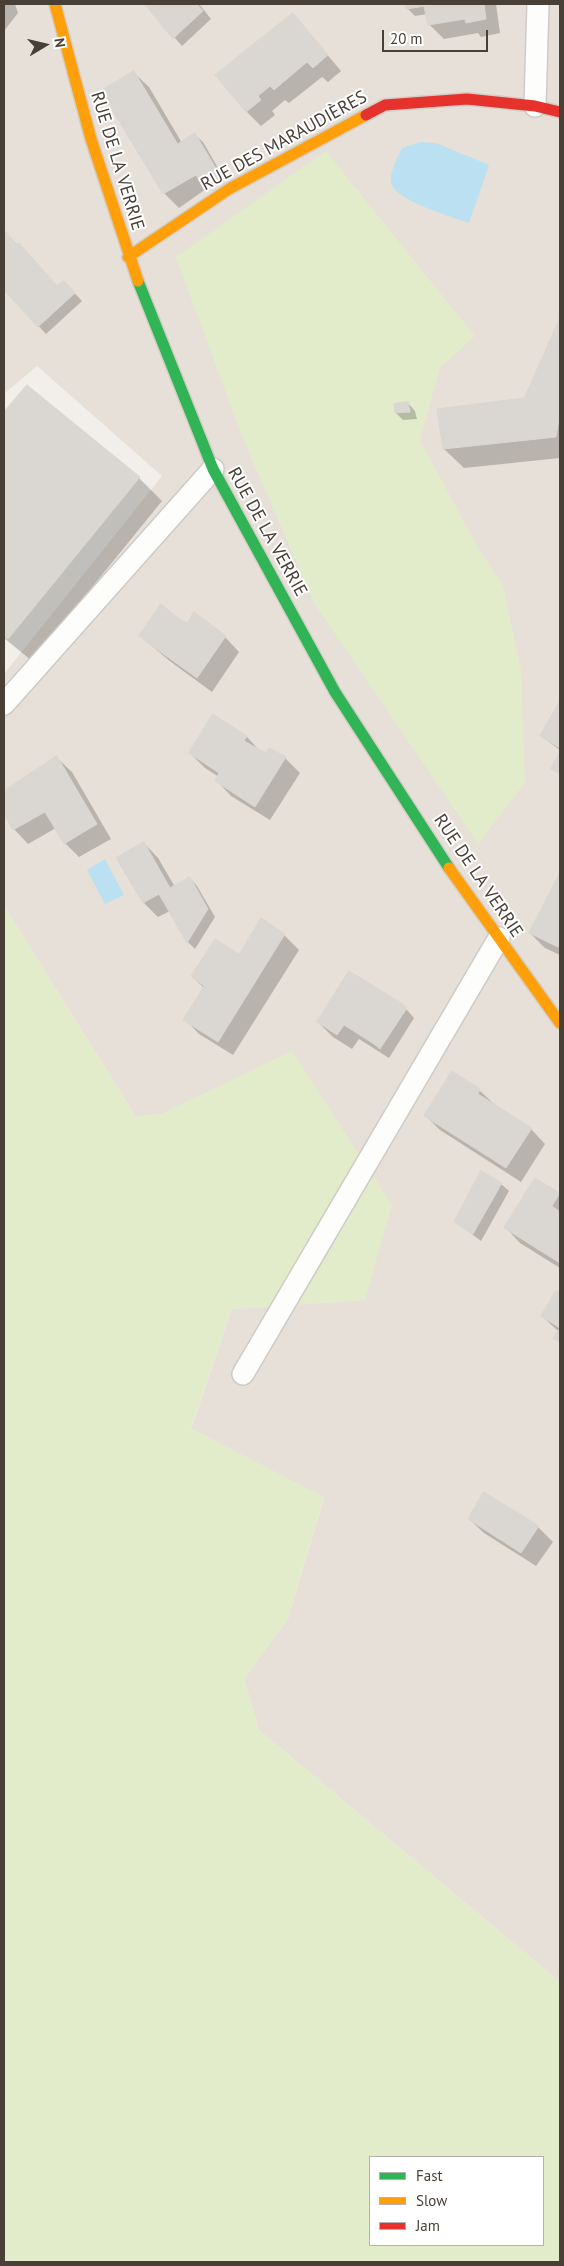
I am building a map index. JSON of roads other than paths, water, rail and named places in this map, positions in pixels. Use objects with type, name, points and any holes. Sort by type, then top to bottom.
[{"type":"street","name":"RUE DE LA VERRIE","points":[[55,4],[91,139],[128,257],[213,469],[335,692],[470,901],[560,1023]]},
{"type":"street","name":"RUE DES MARAUDIÈRES","points":[[128,257],[229,188],[384,105],[468,99],[535,106],[560,112]]},
{"type":"lane","points":[[535,106],[538,4]]},
{"type":"lane","points":[[4,704],[213,469]]},
{"type":"lane","points":[[243,1374],[498,938]]},
{"type":"water","points":[[421,142],[436,143],[489,165],[469,223],[439,213],[404,197],[392,185],[392,171],[402,148]]},
{"type":"water","points":[[105,859],[124,895],[105,904],[87,870]]}]
